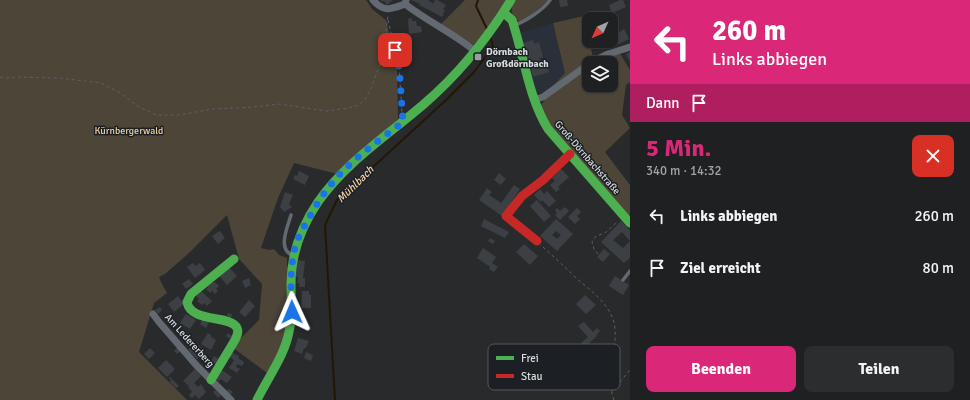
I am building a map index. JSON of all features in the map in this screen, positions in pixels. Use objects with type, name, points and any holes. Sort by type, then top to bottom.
[{"type":"street","points":[[373,0],[384,9],[389,9],[405,2],[414,11],[476,51]]},
{"type":"street","points":[[257,400],[279,360],[289,337],[292,312],[291,282],[293,256],[297,241],[310,215],[339,175],[443,87],[476,51],[511,0]]},
{"type":"street","name":"Groß-Dörnbachstraße","points":[[504,12],[512,20],[534,100],[542,121],[628,219]]},
{"type":"street","points":[[604,56],[630,47]]},
{"type":"street","points":[[534,100],[543,97],[582,69]]},
{"type":"street","points":[[537,241],[506,216],[522,196],[543,180],[570,154]]},
{"type":"street","name":"Am Ledererberg","points":[[211,380],[235,340],[238,330],[234,324],[230,322],[198,314],[189,308],[187,304],[191,294],[234,259]]},
{"type":"street","name":"Am Ledererberg","points":[[153,314],[184,352],[231,400]]},
{"type":"lane","points":[[514,26],[527,20],[544,7],[550,0]]},
{"type":"lane","points":[[291,215],[285,237],[285,246],[288,253],[293,256]]},
{"type":"lane","points":[[623,280],[630,271]]},
{"type":"path","points":[[0,77],[59,78],[101,83],[119,92],[139,107],[156,115],[179,115],[213,109],[254,108],[279,104],[326,112],[358,106],[366,98],[382,59],[389,9]]},
{"type":"path","points":[[388,19],[399,65],[403,122]]},
{"type":"path","points":[[598,254],[594,249],[592,242],[596,236],[606,233],[628,219]]},
{"type":"path","points":[[537,241],[596,296],[608,310],[615,327],[615,344]]},
{"type":"path","points":[[620,382],[630,370]]},
{"type":"path","points":[[612,392],[614,400]]},
{"type":"shaded area","points":[[553,23],[565,73],[549,90],[543,94],[538,93],[535,89],[519,33]]},
{"type":"green space","name":"Kürnbergerwald","points":[[0,0],[366,0],[372,9],[386,20],[397,65],[398,119],[337,174],[294,163],[278,198],[261,248],[269,250],[274,249],[279,255],[287,258],[287,328],[280,351],[267,373],[232,347],[259,320],[262,284],[239,259],[227,215],[189,253],[165,274],[159,277],[167,293],[154,303],[139,352],[187,400],[0,400]]},
{"type":"green space","points":[[465,0],[506,0],[483,35],[474,45],[440,25]]},
{"type":"green space","points":[[515,0],[548,0],[530,16],[520,21],[515,19],[512,13],[512,7]]},
{"type":"green space","points":[[582,16],[582,48],[591,48],[593,56],[582,56],[582,66],[549,90],[565,73],[553,23]]},
{"type":"green space","points":[[619,52],[630,70],[630,82],[626,85],[622,115],[630,128],[605,152],[630,185],[630,214],[627,216],[551,129],[540,107],[545,99],[582,72],[582,92],[618,92],[618,56],[610,56]]},
{"type":"building","points":[[381,0],[393,0],[387,5]]},
{"type":"building","points":[[411,0],[428,0],[433,4],[435,0],[437,0],[446,5],[443,9],[445,10],[442,17]]},
{"type":"building","points":[[559,0],[567,0],[568,6],[560,7]]},
{"type":"building","points":[[623,0],[626,7],[612,12],[609,5]]},
{"type":"building","points":[[412,18],[412,21],[416,21],[417,26],[421,26],[422,32],[409,34],[408,19]]},
{"type":"building","points":[[624,29],[629,39],[618,44],[618,34],[620,33],[619,32]]},
{"type":"building","points":[[533,40],[534,44],[539,42],[543,57],[539,58],[542,67],[546,66],[549,72],[533,77],[523,43]]},
{"type":"building","points":[[630,52],[630,62],[626,54]]},
{"type":"building","points":[[561,169],[569,177],[558,187],[560,189],[556,192],[550,185],[555,181],[552,178]]},
{"type":"building","points":[[299,171],[309,176],[305,185],[293,179],[295,175],[297,176]]},
{"type":"building","points":[[499,173],[506,179],[501,185],[494,180]]},
{"type":"building","points":[[514,185],[520,189],[502,216],[479,200],[487,188],[492,192],[489,195],[501,203]]},
{"type":"building","points":[[540,189],[544,194],[547,191],[556,201],[549,207],[534,195]]},
{"type":"building","points":[[285,192],[293,195],[289,204],[292,207],[284,212],[280,207]]},
{"type":"building","points":[[537,200],[551,216],[544,222],[530,206]]},
{"type":"building","points":[[565,207],[569,211],[560,220],[555,215],[557,213],[555,210],[557,208],[560,211]]},
{"type":"building","points":[[577,208],[581,212],[577,216],[580,219],[575,224],[568,217]]},
{"type":"building","points":[[484,219],[509,232],[505,238],[481,226]]},
{"type":"building","points":[[556,219],[573,234],[557,251],[540,236]],"holes":[[[556,231],[561,235],[557,239],[552,235]]]},
{"type":"building","points":[[621,221],[630,230],[630,241],[630,258],[624,263],[601,242]],"holes":[[[622,232],[630,241],[623,248],[613,240]]]},
{"type":"building","points":[[220,231],[225,238],[218,244],[212,236]]},
{"type":"building","points":[[490,238],[495,241],[493,244],[488,241]]},
{"type":"building","points":[[524,244],[538,256],[530,265],[516,252]]},
{"type":"building","points":[[483,248],[496,257],[492,263],[498,267],[494,272],[489,269],[490,267],[477,258]]},
{"type":"building","points":[[604,249],[610,254],[603,262],[597,257]]},
{"type":"building","points":[[296,260],[305,261],[303,278],[305,278],[305,287],[299,287],[299,283],[297,283],[298,277],[294,276]]},
{"type":"building","points":[[193,263],[196,266],[200,263],[205,270],[195,278],[187,267]]},
{"type":"building","points":[[229,267],[237,276],[227,285],[219,276]]},
{"type":"building","points":[[615,276],[629,285],[623,295],[609,286]]},
{"type":"building","points":[[249,278],[251,285],[245,288],[242,281]]},
{"type":"building","points":[[189,279],[193,284],[186,289],[182,284]]},
{"type":"building","points":[[213,282],[219,286],[216,289],[218,291],[215,294],[212,291],[210,293],[206,289]]},
{"type":"building","points":[[201,291],[212,301],[207,306],[204,303],[202,305],[197,301],[199,299],[196,296]]},
{"type":"building","points":[[302,291],[309,291],[309,295],[311,295],[311,308],[301,308]]},
{"type":"building","points":[[585,295],[596,305],[586,314],[576,304]]},
{"type":"building","points":[[178,296],[184,304],[174,312],[168,304]]},
{"type":"building","points":[[249,300],[255,306],[245,317],[239,312]]},
{"type":"building","points":[[160,307],[162,310],[158,314],[155,310]]},
{"type":"building","points":[[228,313],[232,314],[231,318],[227,316]]},
{"type":"building","points":[[186,314],[196,320],[190,329],[180,323]]},
{"type":"building","points":[[203,318],[209,322],[206,328],[200,324]]},
{"type":"building","points":[[584,322],[593,332],[597,328],[600,331],[588,344],[582,344],[581,343],[588,337],[578,326]]},
{"type":"building","points":[[208,333],[216,340],[211,350],[201,344]]},
{"type":"building","points":[[228,333],[232,336],[230,339],[226,336]]},
{"type":"building","points":[[298,338],[309,341],[302,354],[294,351]]},
{"type":"building","points":[[194,344],[197,347],[199,345],[204,351],[197,359],[188,350]]},
{"type":"building","points":[[178,347],[181,351],[177,354],[174,351]]},
{"type":"building","points":[[150,348],[155,353],[149,359],[144,354]]},
{"type":"building","points":[[231,352],[239,356],[238,358],[244,362],[242,366],[237,364],[236,367],[240,369],[237,373],[229,368],[234,360],[228,356]]},
{"type":"building","points":[[306,352],[313,355],[311,361],[304,358]]},
{"type":"building","points":[[214,356],[219,359],[215,364],[211,361]]},
{"type":"building","points":[[166,360],[175,369],[167,377],[158,368]]},
{"type":"building","points":[[195,369],[201,376],[194,383],[198,387],[201,384],[206,392],[199,399],[195,395],[192,398],[189,395],[192,392],[188,387],[189,386],[183,381]]},
{"type":"building","points":[[222,370],[232,377],[227,383],[221,379],[219,381],[216,379]]},
{"type":"building","points":[[170,377],[179,386],[176,388],[170,382]]},
{"type":"building","points":[[229,389],[233,392],[229,396],[225,392]]},
{"type":"building","points":[[216,390],[221,395],[218,398],[213,392]]},
{"type":"waterway","name":"Mühlbach","points":[[478,0],[476,6],[487,29]]},
{"type":"waterway","name":"Mühlbach","points":[[335,400],[325,225],[337,200],[445,101],[474,72],[493,47],[491,39]]},
{"type":"traffic: fast","points":[[257,400],[280,358],[287,341],[291,320],[291,273],[295,251],[302,231],[312,211],[341,174],[437,93],[449,81],[482,42],[511,0]]},
{"type":"traffic: fast","points":[[504,13],[512,20],[531,90],[541,116],[548,129],[630,223]]},
{"type":"traffic: fast","points":[[211,380],[235,340],[238,330],[233,324],[227,321],[196,313],[190,309],[187,302],[191,294],[234,259]]},
{"type":"traffic: jam","points":[[537,241],[506,216],[522,196],[543,180],[570,154]]},
{"type":"place","name":"Dörnbach Großdörnbach","points":[[478,57]]},
{"type":"route","points":[[292,312],[291,282],[293,256],[297,241],[310,215],[339,175],[354,161],[403,122],[399,65],[395,50]]}]
